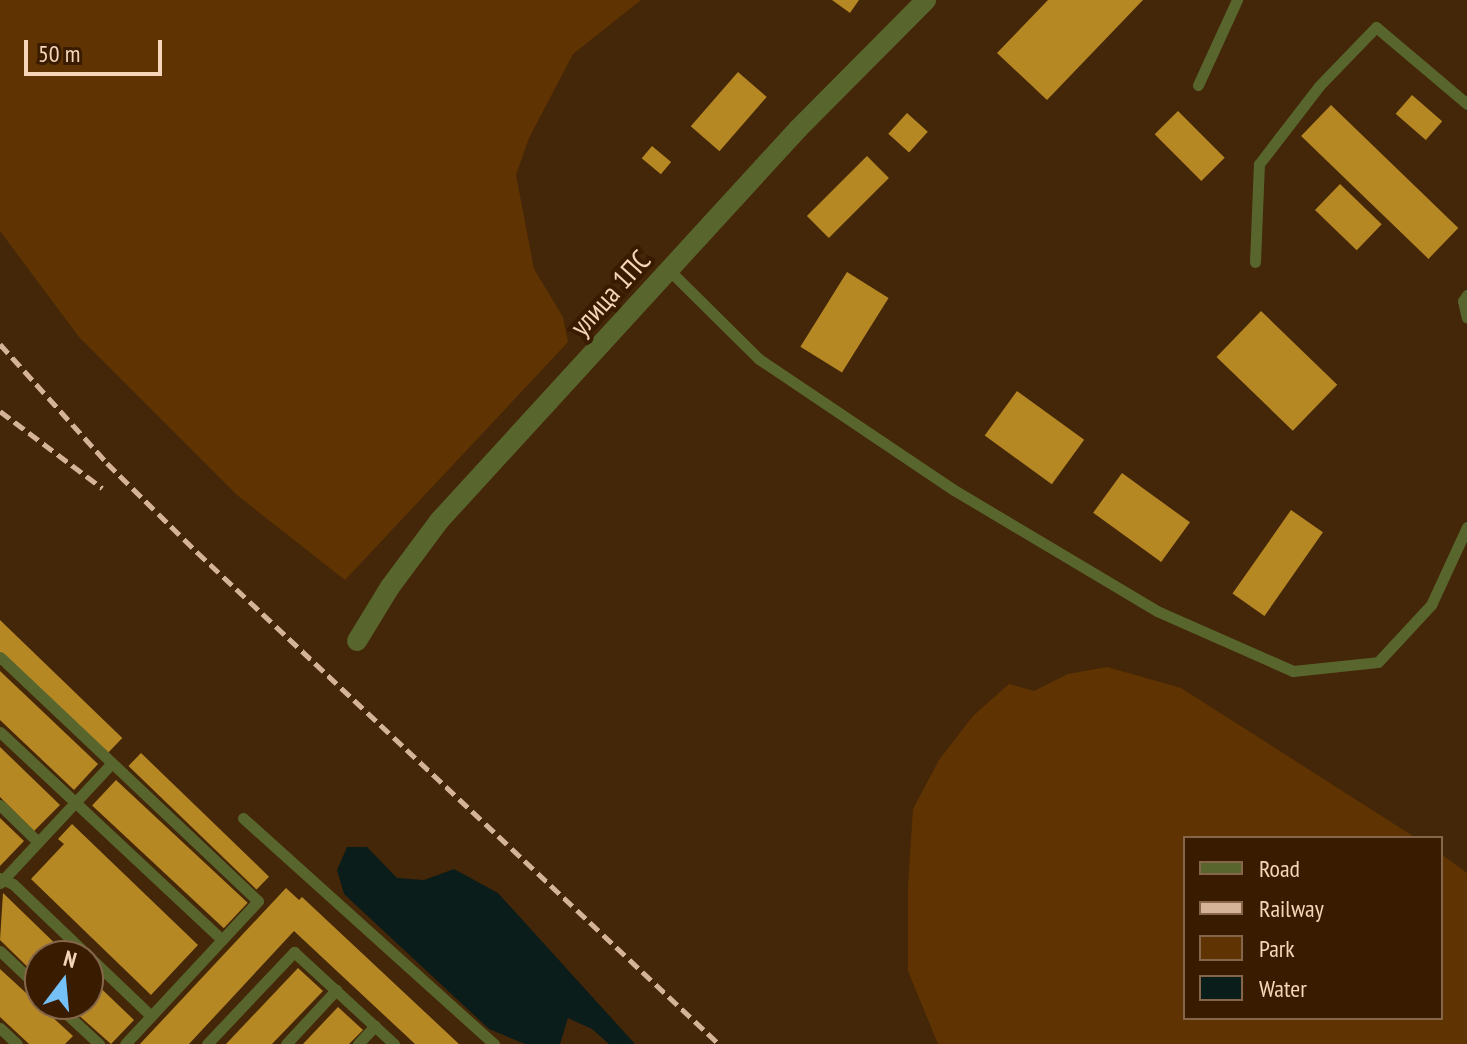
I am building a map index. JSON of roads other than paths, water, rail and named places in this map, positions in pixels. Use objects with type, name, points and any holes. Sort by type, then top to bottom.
[{"type":"street","name":"улица 1ПС","points":[[357,641],[390,587],[439,521],[798,129],[926,0]]},
{"type":"lane","points":[[1198,85],[1237,0]]},
{"type":"lane","points":[[1255,262],[1259,164],[1319,86],[1376,27],[1467,104]]},
{"type":"lane","points":[[669,270],[759,359],[954,490],[1157,611],[1293,671],[1378,662],[1431,605],[1467,527]]},
{"type":"lane","points":[[1467,295],[1463,301],[1467,318]]},
{"type":"lane","points":[[0,657],[258,901],[125,1044]]},
{"type":"lane","points":[[0,732],[222,940]]},
{"type":"lane","points":[[112,763],[1,881],[13,884],[151,1016]]},
{"type":"lane","points":[[0,805],[38,842]]},
{"type":"lane","points":[[243,818],[494,1044]]},
{"type":"lane","points":[[0,951],[24,974]]},
{"type":"lane","points":[[207,1044],[294,952],[394,1044]]},
{"type":"lane","points":[[286,1044],[336,990]]},
{"type":"lane","points":[[73,1020],[99,1044]]},
{"type":"lane","points":[[358,1044],[375,1026]]},
{"type":"lane","points":[[0,1028],[17,1044]]},
{"type":"water","points":[[347,847],[367,847],[397,878],[424,880],[454,869],[498,893],[635,1044],[609,1044],[592,1029],[568,1018],[560,1044],[525,1044],[489,1029],[344,894],[337,870]]},
{"type":"railway","points":[[0,344],[107,463],[197,552],[719,1044]]},
{"type":"railway","points":[[0,411],[102,488]]}]
